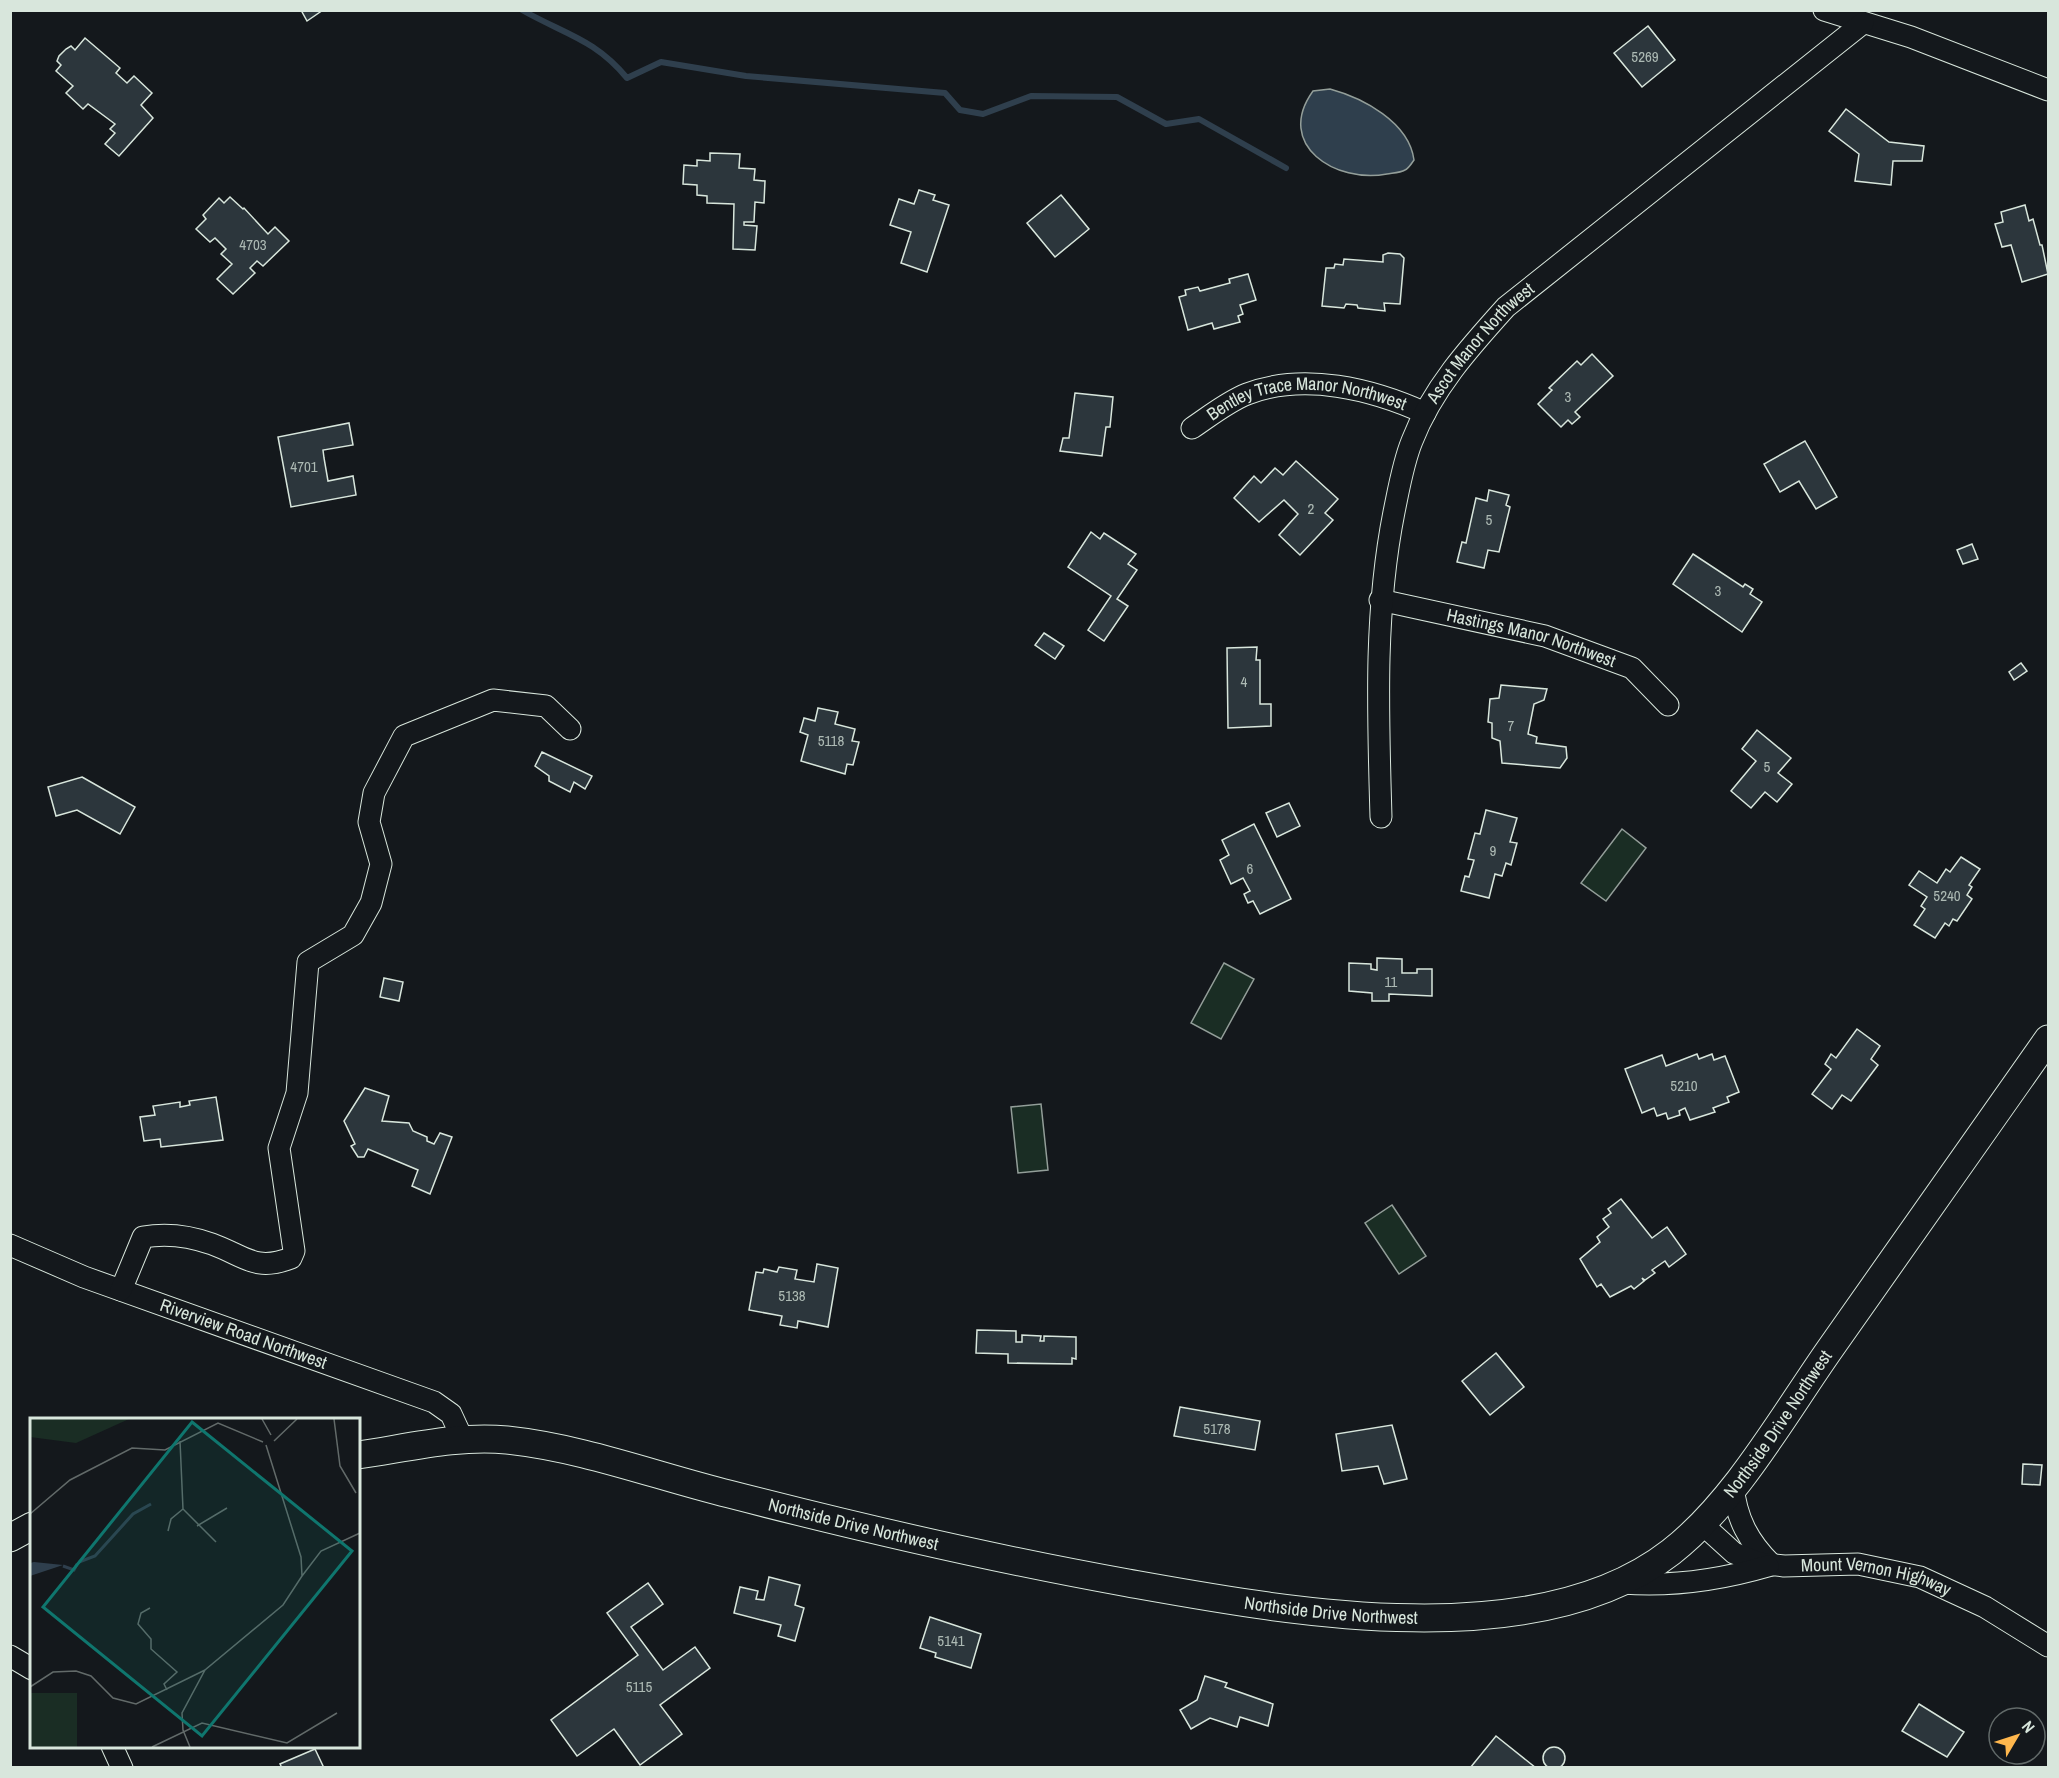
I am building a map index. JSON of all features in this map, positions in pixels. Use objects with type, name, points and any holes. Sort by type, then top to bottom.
[{"type":"main road","name":"Northside Drive Northwest","points":[[360,1455],[463,1440],[509,1440],[603,1459],[690,1484],[880,1532],[1052,1569],[1232,1602],[1288,1609],[1402,1618],[1480,1614],[1574,1600],[1622,1583],[1668,1554],[1702,1524],[1733,1485],[2049,1039]]},
{"type":"main road","points":[[10,1538],[30,1527]]},
{"type":"street","points":[[1824,10],[1911,37],[2049,90]]},
{"type":"street","name":"Ascot Manor Northwest","points":[[1381,817],[1377,654],[1380,600],[1398,490],[1412,442],[1425,413],[1461,357],[1506,307],[1863,23]]},
{"type":"street","name":"Bentley Trace Manor Northwest","points":[[1192,428],[1230,402],[1249,393],[1293,385],[1339,386],[1367,390],[1425,413]]},
{"type":"street","name":"Hastings Manor Northwest","points":[[1380,600],[1545,636],[1632,668],[1668,705]]},
{"type":"street","points":[[121,1290],[143,1237],[156,1234],[187,1237],[214,1245],[242,1260],[266,1265],[291,1258],[294,1251],[279,1148],[297,1093],[308,962],[353,935],[371,903],[381,864],[369,822],[374,793],[404,736],[493,700],[546,706],[570,729]]},
{"type":"street","name":"Riverview Road Northwest","points":[[10,1245],[121,1290],[434,1402],[451,1414],[463,1440]]},
{"type":"street","points":[[1622,1583],[1672,1584],[1724,1578],[1772,1565],[1744,1531],[1736,1510],[1733,1485]]},
{"type":"street","name":"Mount Vernon Highway","points":[[1702,1524],[1734,1553],[1749,1561],[1772,1565],[1858,1564],[1920,1577],[1985,1607],[2049,1646]]},
{"type":"street","points":[[10,1656],[30,1668]]},
{"type":"street","points":[[113,1748],[122,1767]]},
{"type":"green space","points":[[1622,829],[1646,848],[1606,901],[1581,883]]},
{"type":"green space","points":[[1224,963],[1254,979],[1221,1039],[1191,1023]]},
{"type":"green space","points":[[1041,1104],[1048,1170],[1018,1173],[1011,1107]]},
{"type":"green space","points":[[1392,1205],[1426,1256],[1399,1274],[1365,1223]]},
{"type":"water","points":[[1330,89],[1370,105],[1394,123],[1410,146],[1414,160],[1407,168],[1403,171],[1368,176],[1348,173],[1316,156],[1306,144],[1301,128],[1303,110],[1313,91]]},
{"type":"building","points":[[301,10],[323,10],[307,21]]},
{"type":"building","points":[[1648,26],[1675,60],[1642,87],[1614,53]]},
{"type":"building","points":[[85,38],[120,68],[116,73],[127,83],[134,76],[152,93],[141,105],[153,118],[119,156],[105,144],[115,133],[110,129],[115,124],[88,104],[83,109],[66,93],[73,86],[56,71],[61,65],[57,61],[59,56],[71,46],[75,50]]},
{"type":"building","points":[[1846,109],[1889,142],[1924,146],[1922,161],[1893,161],[1891,185],[1855,181],[1859,154],[1829,131]]},
{"type":"building","points":[[710,153],[740,154],[739,168],[755,169],[754,180],[765,181],[764,203],[755,202],[754,222],[744,222],[744,225],[757,226],[755,250],[733,249],[734,204],[707,203],[707,196],[697,195],[697,185],[683,184],[684,165],[697,166],[697,160],[710,161]]},
{"type":"building","points":[[919,190],[935,195],[933,200],[949,205],[927,272],[901,263],[911,232],[890,225],[899,199],[914,204]]},
{"type":"building","points":[[1061,195],[1089,229],[1055,257],[1027,223]]},
{"type":"building","points":[[230,197],[244,208],[268,234],[275,227],[289,241],[263,266],[257,261],[250,268],[255,273],[233,294],[217,279],[232,264],[221,254],[226,249],[215,238],[210,242],[196,229],[206,219],[203,215],[219,198],[224,203]]},
{"type":"building","points":[[2025,205],[2029,221],[2033,219],[2040,245],[2042,245],[2048,274],[2022,282],[2011,245],[2002,247],[1995,224],[2003,222],[2001,212]]},
{"type":"building","points":[[1400,254],[1404,258],[1400,304],[1384,303],[1385,311],[1358,308],[1357,305],[1346,304],[1344,308],[1322,306],[1326,268],[1334,268],[1335,264],[1343,265],[1344,259],[1383,262],[1383,255]]},
{"type":"building","points":[[1248,274],[1256,300],[1240,305],[1243,314],[1238,316],[1240,322],[1214,329],[1212,323],[1188,330],[1179,297],[1186,295],[1185,290],[1198,287],[1200,291],[1230,283],[1229,279]]},
{"type":"building","points":[[1592,354],[1613,376],[1575,412],[1580,417],[1572,424],[1568,420],[1561,427],[1538,404],[1552,390],[1549,388],[1577,361],[1581,365]]},
{"type":"building","points":[[1075,393],[1113,397],[1110,427],[1106,427],[1102,456],[1060,451],[1063,438],[1069,438]]},
{"type":"building","points":[[349,423],[353,445],[323,450],[328,481],[353,476],[356,495],[291,507],[278,437]]},
{"type":"building","points":[[1805,441],[1837,497],[1816,509],[1799,481],[1780,492],[1764,464]]},
{"type":"building","points":[[1296,461],[1338,499],[1325,513],[1333,520],[1300,555],[1279,535],[1298,514],[1284,500],[1259,522],[1234,498],[1254,476],[1261,483],[1275,468],[1283,475]]},
{"type":"building","points":[[1489,490],[1509,495],[1506,505],[1510,507],[1499,552],[1488,550],[1484,568],[1457,562],[1462,542],[1466,543],[1476,498],[1487,501]]},
{"type":"building","points":[[1091,532],[1100,539],[1104,533],[1136,554],[1128,564],[1137,570],[1117,599],[1128,606],[1104,641],[1088,630],[1111,596],[1068,567]]},
{"type":"building","points":[[1972,544],[1978,559],[1963,564],[1957,550]]},
{"type":"building","points":[[1693,554],[1743,587],[1745,584],[1753,589],[1750,594],[1762,602],[1742,632],[1673,584]]},
{"type":"building","points":[[1044,633],[1064,646],[1055,659],[1035,645]]},
{"type":"building","points":[[1257,647],[1256,660],[1260,660],[1260,704],[1271,704],[1271,726],[1228,728],[1227,648]]},
{"type":"building","points":[[2021,663],[2027,671],[2014,680],[2009,672]]},
{"type":"building","points":[[1501,685],[1547,689],[1544,700],[1534,704],[1528,734],[1537,737],[1536,743],[1566,747],[1567,758],[1560,768],[1502,763],[1500,741],[1492,738],[1492,723],[1488,722],[1490,699],[1499,698]]},
{"type":"building","points":[[818,708],[838,712],[835,724],[855,729],[852,741],[859,742],[853,765],[847,764],[845,774],[801,761],[808,735],[800,732],[804,718],[815,721]]},
{"type":"building","points":[[1757,730],[1791,758],[1778,773],[1792,784],[1777,802],[1765,792],[1751,808],[1731,791],[1756,761],[1742,749]]},
{"type":"building","points":[[542,752],[592,776],[585,789],[574,782],[570,792],[549,781],[549,776],[535,766]]},
{"type":"building","points":[[82,777],[135,807],[120,834],[77,810],[56,816],[48,787]]},
{"type":"building","points":[[1289,803],[1300,826],[1277,837],[1266,813]]},
{"type":"building","points":[[1486,810],[1517,818],[1510,842],[1517,843],[1511,865],[1506,863],[1502,876],[1495,874],[1489,898],[1461,891],[1465,876],[1469,877],[1474,860],[1468,859],[1475,833],[1480,834]]},
{"type":"building","points":[[1254,824],[1291,899],[1260,914],[1253,901],[1248,903],[1244,894],[1250,891],[1243,878],[1231,884],[1220,860],[1229,855],[1222,840]]},
{"type":"building","points":[[1961,857],[1980,869],[1969,885],[1972,887],[1967,895],[1972,899],[1957,921],[1953,919],[1949,926],[1945,923],[1935,938],[1914,925],[1925,909],[1921,906],[1927,897],[1909,885],[1919,871],[1937,883],[1946,869],[1950,872]]},
{"type":"building","points":[[1377,958],[1402,959],[1402,973],[1417,973],[1417,969],[1432,969],[1432,996],[1389,994],[1389,1001],[1372,1001],[1372,993],[1349,991],[1349,963],[1371,964],[1371,969],[1377,970]]},
{"type":"building","points":[[384,978],[403,982],[399,1001],[380,997]]},
{"type":"building","points":[[1857,1029],[1880,1046],[1871,1059],[1878,1065],[1851,1101],[1842,1095],[1832,1109],[1812,1094],[1831,1069],[1825,1064],[1831,1054],[1836,1058]]},
{"type":"building","points":[[1697,1054],[1699,1059],[1712,1054],[1714,1060],[1725,1056],[1739,1092],[1727,1097],[1729,1102],[1713,1108],[1715,1112],[1690,1120],[1685,1108],[1679,1111],[1680,1115],[1668,1119],[1666,1113],[1657,1116],[1654,1108],[1642,1113],[1625,1069],[1662,1055],[1666,1066]]},
{"type":"building","points":[[365,1088],[389,1096],[382,1121],[409,1123],[413,1131],[427,1137],[427,1141],[434,1144],[440,1133],[452,1137],[430,1194],[412,1186],[418,1170],[368,1149],[364,1157],[358,1157],[351,1146],[355,1144],[344,1121]]},
{"type":"building","points":[[216,1097],[223,1140],[161,1147],[160,1139],[144,1141],[140,1117],[155,1115],[153,1106],[180,1102],[180,1107],[190,1105],[189,1101]]},
{"type":"building","points":[[1621,1199],[1652,1238],[1667,1227],[1686,1254],[1669,1267],[1665,1261],[1652,1270],[1655,1273],[1645,1280],[1642,1278],[1644,1281],[1634,1289],[1631,1286],[1610,1297],[1601,1284],[1597,1287],[1580,1259],[1600,1242],[1597,1237],[1609,1227],[1603,1219],[1611,1213],[1608,1209]]},
{"type":"building","points":[[817,1264],[838,1268],[828,1327],[798,1321],[797,1328],[780,1325],[782,1316],[749,1310],[756,1272],[763,1273],[764,1269],[777,1272],[779,1267],[797,1270],[795,1279],[814,1282]]},
{"type":"building","points":[[977,1330],[1016,1331],[1016,1342],[1022,1342],[1022,1335],[1041,1336],[1040,1341],[1044,1341],[1044,1336],[1076,1337],[1076,1359],[1072,1358],[1072,1364],[1008,1363],[1008,1354],[976,1353]]},
{"type":"building","points":[[1496,1353],[1524,1387],[1490,1415],[1462,1381]]},
{"type":"building","points":[[1180,1407],[1260,1421],[1255,1450],[1174,1436]]},
{"type":"building","points":[[1392,1425],[1407,1479],[1384,1484],[1378,1466],[1342,1471],[1336,1434]]},
{"type":"building","points":[[2023,1464],[2042,1465],[2040,1485],[2022,1484]]},
{"type":"building","points":[[769,1577],[800,1585],[795,1605],[804,1608],[795,1641],[778,1636],[781,1625],[734,1613],[740,1587],[758,1591],[756,1599],[764,1600]]},
{"type":"building","points":[[648,1583],[663,1604],[631,1627],[663,1670],[695,1647],[710,1668],[660,1705],[682,1734],[640,1765],[614,1729],[577,1756],[551,1720],[638,1655],[607,1613]]},
{"type":"building","points":[[930,1617],[981,1634],[971,1668],[935,1657],[936,1653],[920,1648]]},
{"type":"building","points":[[1205,1676],[1227,1683],[1225,1687],[1273,1704],[1268,1726],[1240,1717],[1237,1727],[1210,1718],[1191,1729],[1180,1710],[1197,1700]]},
{"type":"building","points":[[1919,1704],[1964,1732],[1947,1757],[1902,1731]]},
{"type":"building","points":[[1496,1736],[1536,1768],[1470,1768]]},
{"type":"building","points":[[1554,1747],[1562,1750],[1565,1758],[1562,1766],[1554,1769],[1546,1766],[1543,1758],[1546,1750]]},
{"type":"building","points":[[315,1749],[324,1768],[282,1768],[280,1764]]},
{"type":"waterway","points":[[522,10],[591,46],[603,54],[627,78],[661,62],[746,76],[945,93],[960,110],[983,114],[1031,96],[1117,97],[1166,124],[1199,119],[1286,168]]}]
